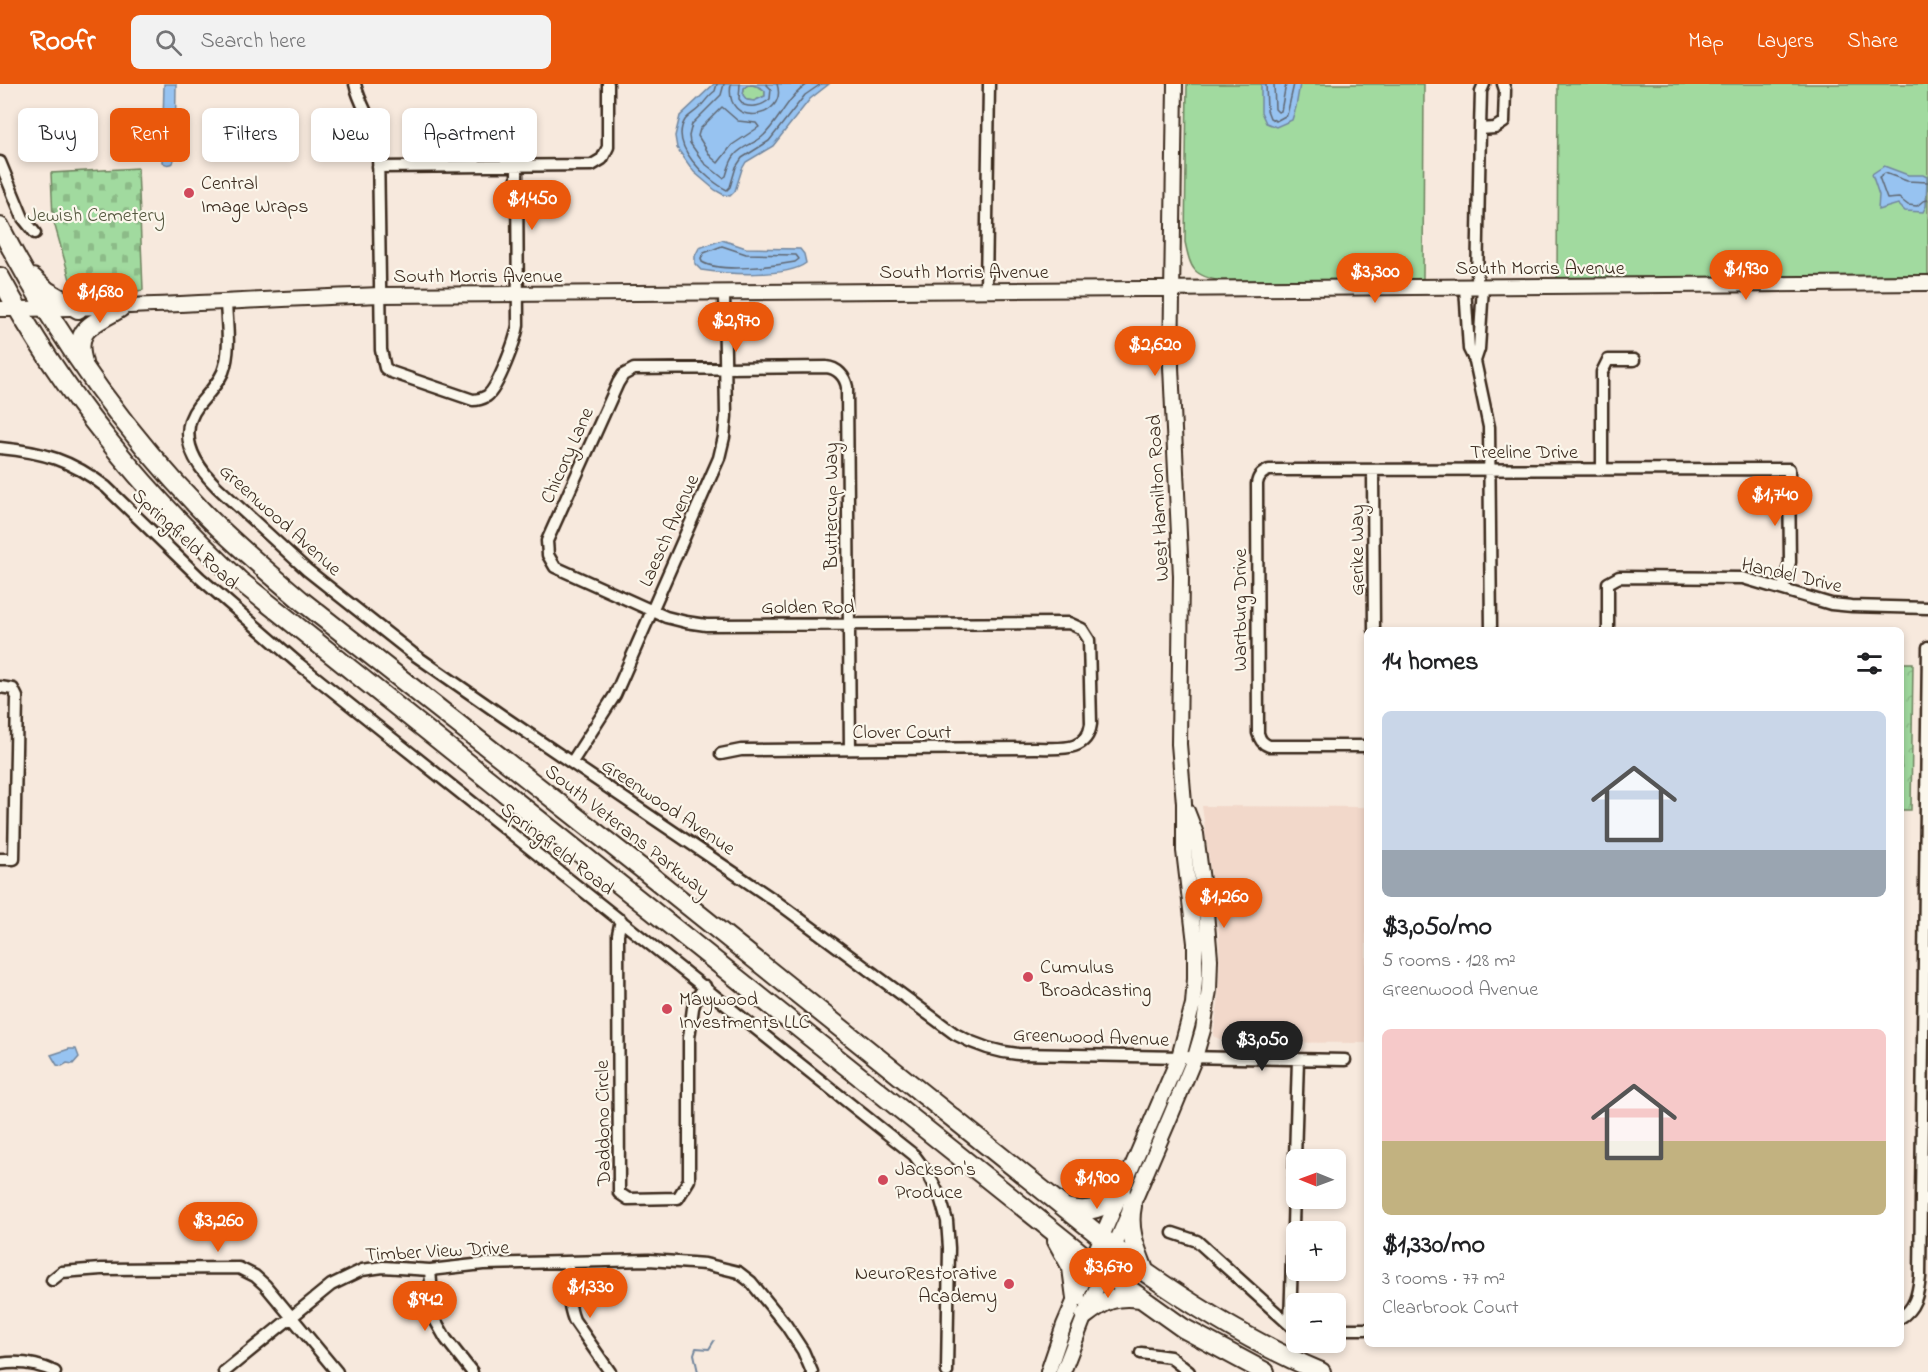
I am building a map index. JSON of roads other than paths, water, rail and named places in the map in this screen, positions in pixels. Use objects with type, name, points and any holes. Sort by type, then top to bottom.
[{"type":"highway","name":"South Veterans Parkway","points":[[0,227],[46,309],[111,406],[203,512],[275,578],[1145,1272],[1227,1326],[1321,1372]]},
{"type":"highway","points":[[23,269],[47,291],[78,309]]},
{"type":"highway","points":[[0,277],[9,309],[105,438],[188,532],[240,581],[1097,1267],[1183,1328],[1265,1372]]},
{"type":"highway","points":[[84,368],[78,346],[82,336],[88,327],[120,308]]},
{"type":"highway","points":[[1062,1207],[1083,1212],[1126,1200],[1130,1230],[1145,1272]]},
{"type":"highway","points":[[1047,1227],[1065,1253],[1072,1268],[1076,1298]]},
{"type":"highway","points":[[1084,1315],[1099,1304],[1117,1296],[1139,1298]]},
{"type":"main road","name":"West Hamilton Road","points":[[1097,1267],[1126,1200],[1179,1057],[1191,1012],[1195,979],[1195,943],[1184,851],[1184,803],[1179,744],[1180,557],[1172,403],[1171,289],[1175,84]]},
{"type":"main road","name":"South Morris Avenue","points":[[9,309],[120,308],[278,298],[380,295],[1928,283]]},
{"type":"main road","name":"West Hamilton Road","points":[[1126,1200],[1195,1057],[1207,1009],[1210,959],[1196,834],[1184,803]]},
{"type":"main road","points":[[1048,1372],[1076,1298],[1097,1267]]},
{"type":"main road","points":[[1063,1372],[1084,1315],[1097,1267]]},
{"type":"street","points":[[355,84],[358,98],[375,131],[378,147],[381,357],[385,368],[391,372],[477,400],[484,398],[492,390],[515,341],[518,325],[517,167]]},
{"type":"street","points":[[378,167],[588,166],[602,159],[608,147],[608,84]]},
{"type":"street","points":[[986,290],[989,84]]},
{"type":"street","points":[[1475,361],[1479,349],[1475,287],[1481,91],[1484,84]]},
{"type":"street","points":[[1480,129],[1495,128],[1504,122],[1505,90],[1503,84]]},
{"type":"street","points":[[0,162],[24,218],[35,233]]},
{"type":"street","points":[[1475,287],[1467,340],[1475,361],[1489,427],[1491,627]]},
{"type":"street","name":"Laesch Avenue","points":[[572,762],[615,695],[719,458],[726,427],[724,292]]},
{"type":"street","name":"Greenwood Avenue","points":[[226,303],[227,346],[224,367],[219,380],[193,414],[189,428],[190,449],[203,473],[279,546],[412,653],[777,902],[870,969],[947,1029],[967,1041],[997,1051],[1018,1054],[1345,1060]]},
{"type":"street","points":[[1602,469],[1602,372],[1608,360],[1634,360]]},
{"type":"street","name":"Chicory Lane","points":[[548,557],[548,541],[571,486],[618,382],[628,371],[638,368],[726,367]]},
{"type":"street","name":"Buttercup Way","points":[[726,367],[826,367],[840,373],[845,378],[848,387],[850,749]]},
{"type":"street","name":"Springfield Road","points":[[0,448],[37,452],[57,458],[98,481],[200,579],[299,664],[914,1155],[929,1175],[940,1197],[946,1221],[949,1248],[947,1372]]},
{"type":"street","name":"Treeline Drive","points":[[1260,476],[1269,470],[1789,469],[1790,562],[1783,588]]},
{"type":"street","name":"Gerike Way","points":[[1373,470],[1374,627]]},
{"type":"street","name":"Wartburg Drive","points":[[1260,476],[1257,484],[1258,732],[1263,743],[1269,746],[1364,746]]},
{"type":"street","name":"Golden Rod","points":[[548,557],[555,567],[676,620],[706,625],[1069,623],[1082,629],[1090,644],[1090,730],[1083,741]]},
{"type":"street","name":"Handel Drive","points":[[1608,627],[1608,583],[1619,577],[1753,580],[1831,604],[1928,608]]},
{"type":"street","points":[[1904,1315],[1911,1310],[1918,1296],[1920,1277],[1928,647]]},
{"type":"street","points":[[0,687],[13,689],[17,697],[14,859],[0,860]]},
{"type":"street","name":"Clover Court","points":[[721,754],[741,750],[1071,747],[1083,741]]},
{"type":"street","name":"Daddono Circle","points":[[621,920],[618,934],[619,1193],[628,1199],[678,1198],[689,1180],[689,1038],[693,1008],[699,993],[705,986]]},
{"type":"street","points":[[1294,1293],[1298,1059]]},
{"type":"street","points":[[1173,1233],[1197,1241],[1286,1319]]},
{"type":"street","name":"Timber View Drive","points":[[224,1372],[331,1285],[362,1270],[383,1267],[430,1270],[483,1264],[649,1260],[705,1264],[738,1272],[751,1282],[779,1317],[803,1351],[812,1372]]},
{"type":"street","points":[[568,1263],[570,1302],[574,1320],[610,1372]]},
{"type":"street","points":[[52,1280],[62,1272],[101,1269],[239,1268],[266,1285],[337,1372]]},
{"type":"street","points":[[430,1270],[434,1318],[456,1354],[472,1372]]},
{"type":"street","points":[[1346,1329],[1364,1329]]},
{"type":"street","points":[[1141,1353],[1170,1357],[1189,1372]]},
{"type":"street","points":[[0,1364],[24,1363],[42,1366],[55,1372]]},
{"type":"water","points":[[164,84],[176,84],[176,108],[163,108]]},
{"type":"water","points":[[714,84],[829,84],[810,99],[773,146],[746,162],[735,191],[730,196],[715,190],[694,172],[677,148],[675,136],[680,116]],"holes":[[[748,85],[763,89],[765,96],[754,101],[747,100],[743,95],[744,88]]]},
{"type":"water","points":[[1261,84],[1300,84],[1292,120],[1276,127],[1266,123],[1261,112]]},
{"type":"water","points":[[1884,166],[1908,175],[1927,177],[1926,206],[1923,212],[1905,211],[1898,204],[1878,210],[1879,195],[1872,174]]},
{"type":"water","points":[[722,240],[746,248],[800,249],[806,263],[797,268],[771,273],[725,273],[701,270],[695,264],[695,256],[699,248]]},
{"type":"water","points":[[76,1049],[79,1057],[73,1064],[57,1065],[51,1055]]},
{"type":"waterway","points":[[698,1372],[694,1354],[696,1348],[709,1349],[714,1341]]},
{"type":"place","name":"Central Image Wraps","points":[[189,193]]},
{"type":"place","name":"Cumulus Broadcasting","points":[[1028,977]]},
{"type":"place","name":"Maywood Investments LLC","points":[[667,1009]]},
{"type":"place","name":"Jackson's Produce","points":[[883,1180]]},
{"type":"place","name":"NeuroRestorative Academy","points":[[1009,1284]]},
{"type":"park label","name":"Jewish Cemetery","points":[[96,214]]}]
